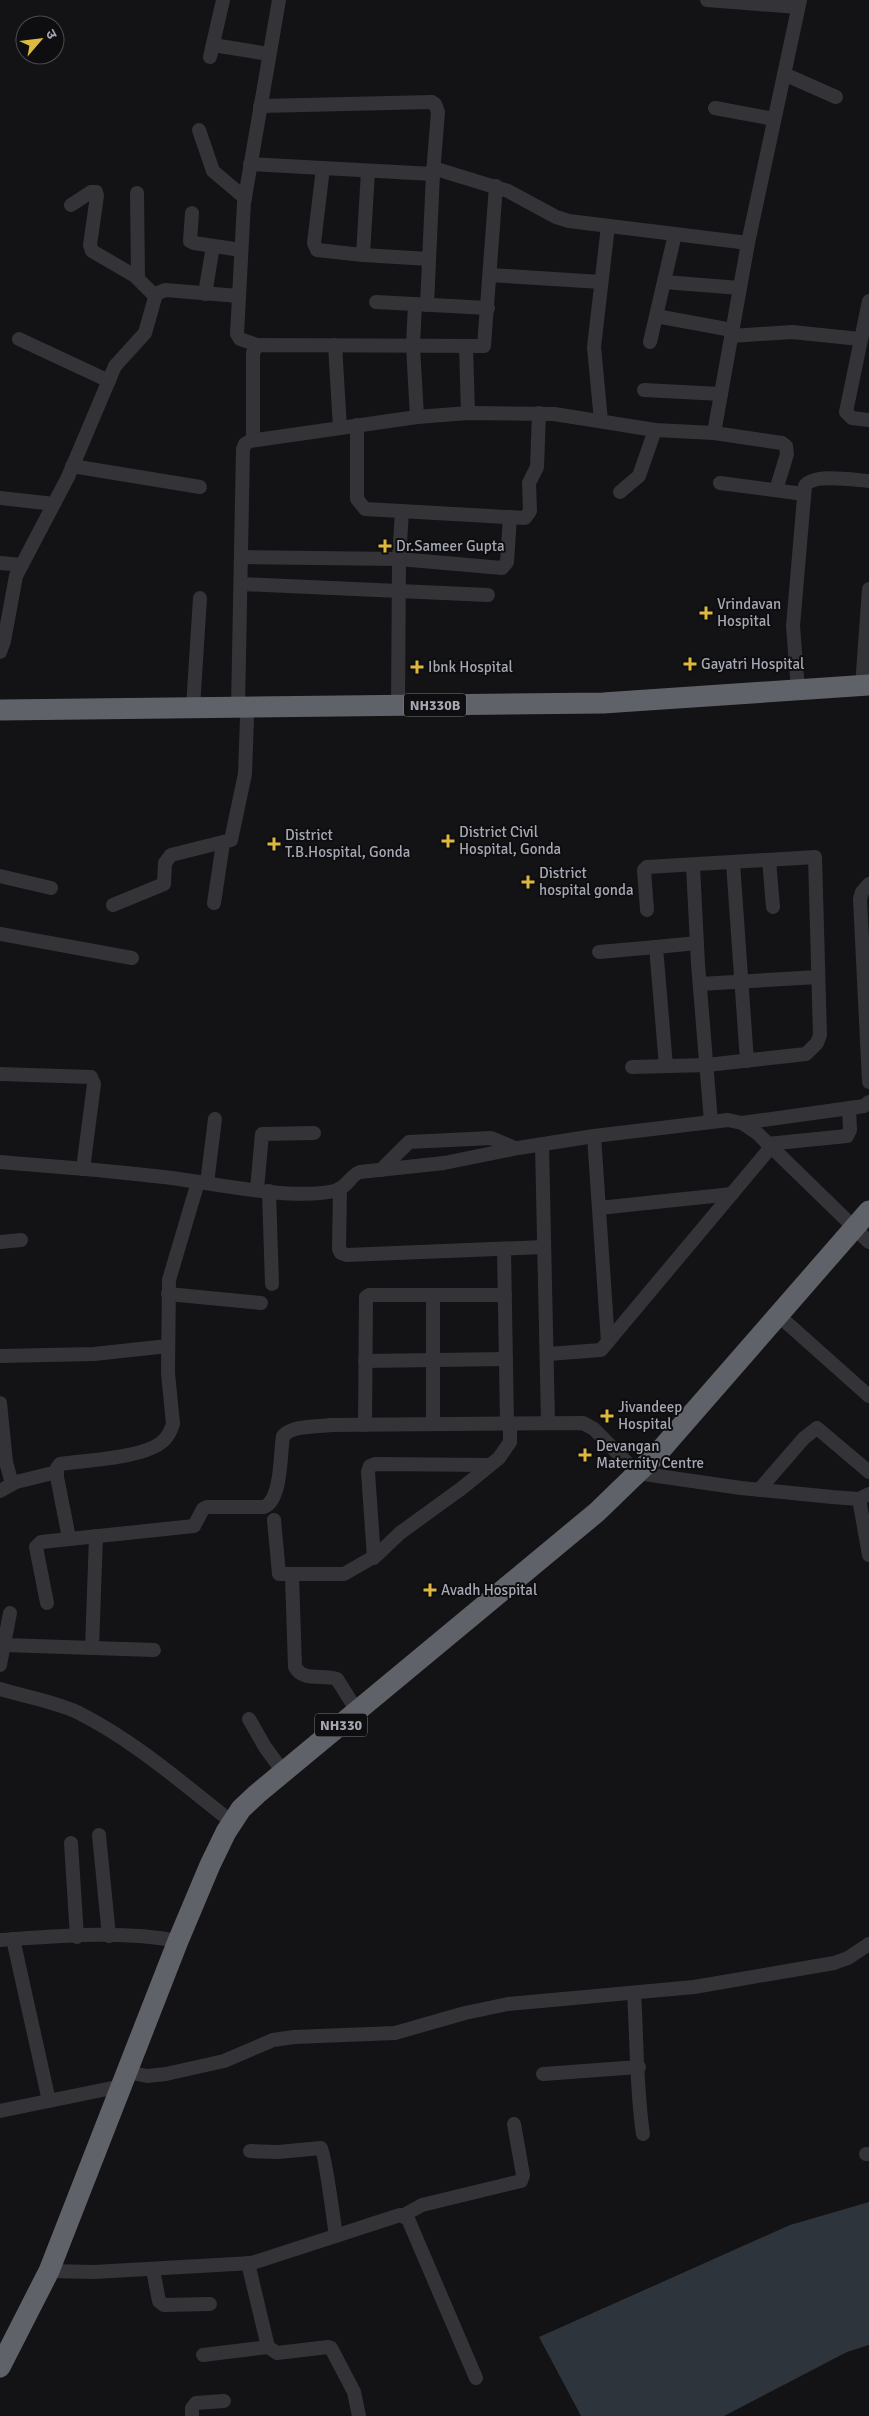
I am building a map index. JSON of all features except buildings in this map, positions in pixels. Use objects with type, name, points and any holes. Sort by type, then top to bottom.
[{"type":"highway","name":"NH330B","points":[[0,710],[193,707],[242,712],[398,705],[603,703],[798,690],[867,689]]},
{"type":"highway","name":"NH330B","points":[[0,718],[242,712],[616,709],[867,689]]},
{"type":"highway","name":"NH330","points":[[0,2367],[49,2271],[178,1941],[210,1865],[232,1823],[242,1809],[257,1794],[532,1568],[597,1512],[658,1453],[778,1315],[862,1235],[869,1211]]},
{"type":"street","points":[[223,0],[211,51],[269,54]]},
{"type":"street","points":[[279,0],[245,198],[238,337],[257,345],[484,346],[496,186]]},
{"type":"street","points":[[707,0],[799,4],[748,243],[714,434]]},
{"type":"street","points":[[784,74],[836,97]]},
{"type":"street","points":[[260,106],[432,102],[437,107],[429,259],[413,346],[416,418]]},
{"type":"street","points":[[715,108],[774,119]]},
{"type":"street","points":[[198,130],[213,170],[245,198]]},
{"type":"street","points":[[250,164],[368,171],[433,171],[496,186],[563,219],[748,243]]},
{"type":"street","points":[[323,168],[315,246],[321,251],[429,259]]},
{"type":"street","points":[[363,255],[368,171]]},
{"type":"street","points":[[71,206],[92,192],[96,192],[98,196],[90,245],[92,251],[138,279],[155,296]]},
{"type":"street","points":[[137,193],[138,279]]},
{"type":"street","points":[[192,213],[190,240],[213,246],[242,250]]},
{"type":"street","points":[[601,421],[594,347],[608,226]]},
{"type":"street","points":[[650,342],[675,234]]},
{"type":"street","points":[[205,294],[213,246]]},
{"type":"street","points":[[490,276],[602,282]]},
{"type":"street","points":[[664,282],[740,288]]},
{"type":"street","points":[[0,652],[4,641],[12,590],[22,565],[72,466],[118,361],[145,333],[155,296],[159,291],[165,290],[239,296]]},
{"type":"street","points":[[869,301],[860,339],[863,358],[846,412],[852,418],[869,420]]},
{"type":"street","points":[[376,302],[488,308]]},
{"type":"street","points":[[656,316],[732,333],[792,332],[860,339]]},
{"type":"street","points":[[19,339],[109,381]]},
{"type":"street","points":[[253,440],[253,353],[257,345]]},
{"type":"street","points":[[335,345],[340,428]]},
{"type":"street","points":[[466,346],[468,413]]},
{"type":"street","points":[[644,390],[721,394]]},
{"type":"street","points":[[112,905],[164,884],[165,863],[171,855],[228,842],[232,836],[245,774],[242,712],[241,557],[243,449],[245,444],[253,440],[416,418],[468,413],[539,413],[655,430],[714,434],[782,443],[786,446],[787,454],[776,490]]},
{"type":"street","points":[[357,425],[358,503],[365,509],[525,518],[530,511],[529,483],[537,467],[539,413]]},
{"type":"street","points":[[620,492],[639,476],[655,430]]},
{"type":"street","points":[[72,466],[200,487]]},
{"type":"street","points":[[798,690],[793,626],[804,494],[808,482],[816,478],[869,481]]},
{"type":"street","points":[[720,484],[804,494]]},
{"type":"street","points":[[0,498],[54,504]]},
{"type":"street","points":[[398,705],[399,559],[402,511]]},
{"type":"street","points":[[241,557],[399,559],[502,568],[507,562],[510,517]]},
{"type":"street","points":[[0,563],[22,565]]},
{"type":"street","points":[[241,584],[488,595]]},
{"type":"street","points":[[867,689],[869,589]]},
{"type":"street","points":[[193,707],[200,598]]},
{"type":"street","points":[[214,903],[223,843]]},
{"type":"street","points":[[632,1067],[707,1065],[806,1054],[812,1049],[820,1035],[815,856],[693,866],[647,867],[644,870],[647,910]]},
{"type":"street","points":[[769,860],[773,907]]},
{"type":"street","points":[[733,863],[747,1061]]},
{"type":"street","points":[[693,866],[711,1122]]},
{"type":"street","points":[[0,876],[51,888]]},
{"type":"street","points":[[869,884],[862,892],[860,899],[865,929],[869,1082]]},
{"type":"street","points":[[0,934],[132,958]]},
{"type":"street","points":[[599,952],[697,943]]},
{"type":"street","points":[[656,947],[666,1066]]},
{"type":"street","points":[[700,984],[818,977]]},
{"type":"street","points":[[0,1074],[91,1076],[94,1084],[83,1169]]},
{"type":"street","points":[[742,1124],[849,1108],[869,1103]]},
{"type":"street","points":[[548,1354],[595,1352],[608,1342],[732,1194],[769,1145],[847,1136],[850,1130],[849,1108]]},
{"type":"street","points":[[69,1538],[57,1477],[57,1468],[60,1464],[141,1452],[164,1440],[173,1424],[168,1381],[168,1294],[171,1267],[203,1182],[215,1119]]},
{"type":"street","points":[[0,1162],[83,1169],[299,1193],[340,1189],[346,1186],[353,1174],[444,1162],[515,1148],[594,1136],[728,1120],[742,1124],[769,1145],[862,1235]]},
{"type":"street","points":[[272,1284],[263,1190],[262,1134],[314,1133]]},
{"type":"street","points":[[594,1136],[608,1342]]},
{"type":"street","points":[[381,1170],[409,1142],[491,1138],[515,1148]]},
{"type":"street","points":[[542,1145],[548,1422]]},
{"type":"street","points":[[340,1189],[339,1249],[341,1253],[347,1255],[544,1247]]},
{"type":"street","points":[[599,1208],[732,1194]]},
{"type":"street","points":[[0,1242],[21,1240]]},
{"type":"street","points":[[274,1520],[278,1572],[282,1576],[344,1574],[374,1558],[400,1533],[490,1465],[507,1449],[509,1423],[504,1249]]},
{"type":"street","points":[[168,1294],[262,1303]]},
{"type":"street","points":[[365,1425],[366,1297],[369,1295],[505,1295]]},
{"type":"street","points":[[433,1295],[433,1424]]},
{"type":"street","points":[[778,1315],[869,1395]]},
{"type":"street","points":[[0,1356],[94,1354],[168,1346]]},
{"type":"street","points":[[365,1361],[506,1359]]},
{"type":"street","points":[[0,1403],[6,1462],[6,1487],[48,1472],[53,1473],[57,1477]]},
{"type":"street","points":[[47,1603],[36,1547],[41,1542],[194,1526],[203,1509],[207,1506],[264,1507],[269,1505],[276,1494],[283,1436],[286,1433],[299,1429],[331,1425],[583,1423],[594,1429],[637,1473],[759,1490],[864,1496],[869,1554]]},
{"type":"street","points":[[759,1490],[804,1438],[817,1428],[869,1472]]},
{"type":"street","points":[[374,1558],[368,1472],[370,1466],[375,1464],[490,1465]]},
{"type":"street","points":[[92,1648],[96,1536]]},
{"type":"street","points":[[292,1576],[295,1667],[298,1673],[303,1676],[337,1680],[357,1711]]},
{"type":"street","points":[[0,1664],[10,1612]]},
{"type":"street","points":[[4,1645],[154,1650]]},
{"type":"street","points":[[0,1689],[53,1703],[76,1712],[117,1734],[150,1756],[232,1823]]},
{"type":"street","points":[[249,1719],[265,1747],[284,1773]]},
{"type":"street","points":[[99,1835],[109,1936]]},
{"type":"street","points":[[71,1843],[77,1936]]},
{"type":"street","points":[[49,2101],[6,1939],[148,1936],[178,1941]]},
{"type":"street","points":[[0,2111],[49,2101],[124,2079],[166,2074],[224,2061],[273,2040],[294,2037],[395,2033],[465,2013],[508,2004],[694,1987],[834,1963],[848,1958],[869,1944]]},
{"type":"street","points":[[634,1993],[639,2068],[637,2088],[644,2134]]},
{"type":"street","points":[[543,2074],[639,2068]]},
{"type":"street","points":[[49,2271],[154,2270],[262,2261],[404,2215],[422,2205],[521,2181],[523,2175],[514,2124]]},
{"type":"street","points":[[250,2151],[278,2152],[321,2148],[325,2155],[328,2192],[336,2236]]},
{"type":"street","points":[[404,2215],[408,2218],[476,2378]]},
{"type":"street","points":[[248,2263],[268,2347]]},
{"type":"street","points":[[154,2270],[159,2301],[164,2305],[210,2304]]},
{"type":"street","points":[[203,2355],[268,2347],[277,2353],[331,2348],[354,2392],[359,2416]]},
{"type":"street","points":[[192,2416],[192,2408],[196,2402],[224,2401]]},
{"type":"shaded area","points":[[869,2202],[869,2345],[847,2352],[724,2416],[581,2416],[539,2337],[790,2225]]},
{"type":"place","name":"Dr.Sameer Gupta","points":[[385,546]]},
{"type":"place","name":"Vrindavan Hospital","points":[[706,613]]},
{"type":"place","name":"Gayatri Hospital","points":[[690,664]]},
{"type":"place","name":"Ibnk Hospital","points":[[417,667]]},
{"type":"place","name":"District Civil Hospital, Gonda","points":[[448,841]]},
{"type":"place","name":"District T.B.Hospital, Gonda","points":[[274,844]]},
{"type":"place","name":"District hospital gonda","points":[[528,882]]},
{"type":"place","name":"Jivandeep Hospital","points":[[607,1416]]},
{"type":"place","name":"Devangan Maternity Centre","points":[[585,1455]]},
{"type":"place","name":"Avadh Hospital","points":[[430,1590]]}]
